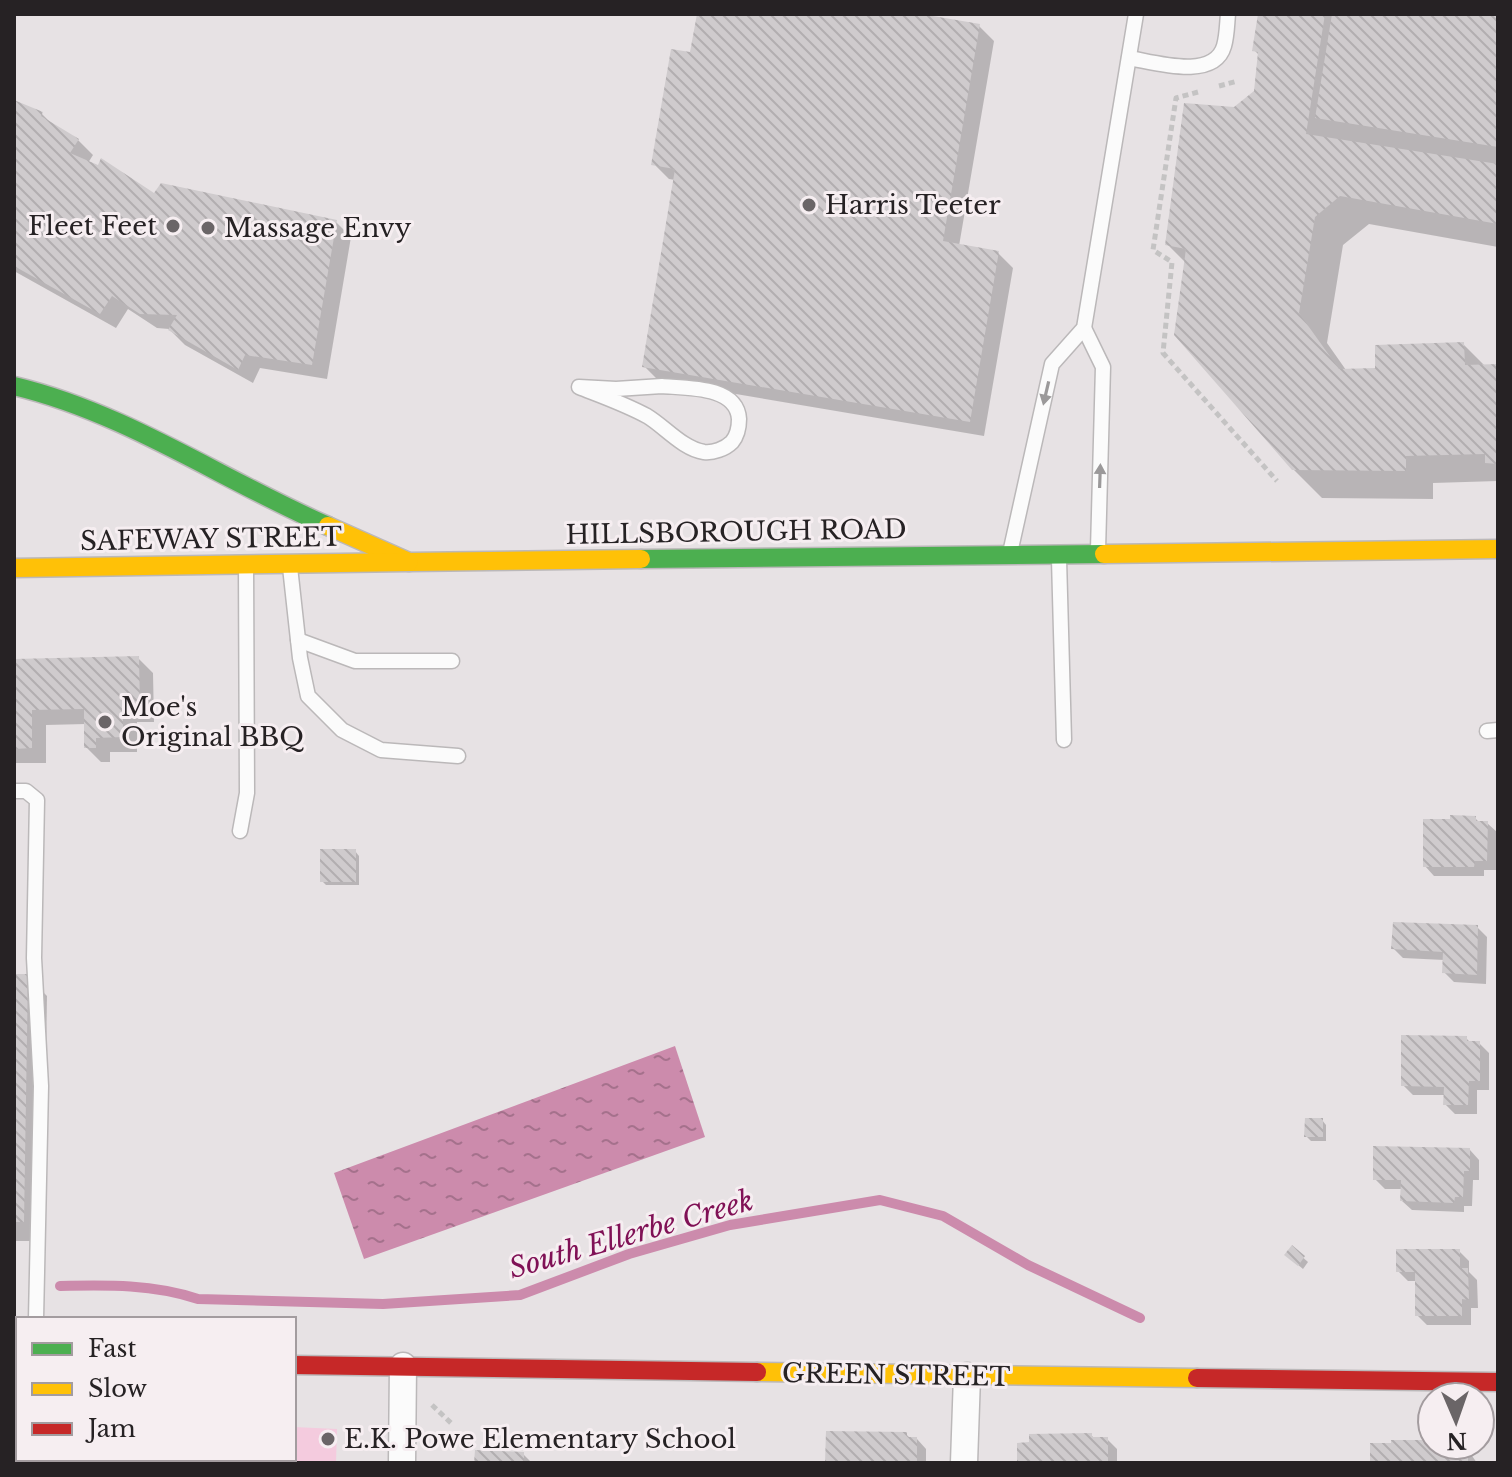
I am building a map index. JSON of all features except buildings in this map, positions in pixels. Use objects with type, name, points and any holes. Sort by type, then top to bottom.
[{"type":"street","name":"HILLSBOROUGH ROAD","points":[[14,386],[53,396],[125,424],[271,500],[409,562],[1498,549]]},
{"type":"street","name":"SAFEWAY STREET","points":[[14,568],[409,562]]},
{"type":"street","name":"GREEN STREET","points":[[296,1365],[1498,1382]]},
{"type":"street","points":[[402,1463],[403,1366]]},
{"type":"street","points":[[964,1463],[967,1376]]},
{"type":"lane","points":[[1010,555],[1052,364],[1084,328],[1136,14]]},
{"type":"lane","points":[[1129,58],[1193,69],[1211,62],[1224,50],[1228,14]]},
{"type":"lane","points":[[1084,328],[1103,367],[1098,554]]},
{"type":"lane","points":[[579,387],[704,389],[730,399],[738,412],[739,428],[731,443],[717,451],[701,452],[650,418],[579,387]]},
{"type":"lane","points":[[1059,554],[1064,740]]},
{"type":"lane","points":[[289,563],[308,696],[342,730],[381,750],[458,756]]},
{"type":"lane","points":[[240,831],[247,793],[246,564]]},
{"type":"lane","points":[[298,640],[355,661],[452,661]]},
{"type":"lane","points":[[14,791],[26,791],[37,800],[34,958],[41,1086],[36,1317]]},
{"type":"path","points":[[1213,88],[1238,81]]},
{"type":"path","points":[[1201,91],[1176,98],[1155,235],[1153,250],[1172,262],[1163,353],[1277,481]]},
{"type":"path","points":[[430,1403],[452,1424]]},
{"type":"shaded area","points":[[296,1427],[337,1429],[336,1463],[246,1463],[296,1461]]},
{"type":"water","points":[[675,1046],[705,1137],[364,1259],[334,1173]]},
{"type":"waterway","name":"South Ellerbe Creek","points":[[60,1286],[147,1288],[198,1299],[383,1304],[520,1295],[629,1254],[730,1225],[880,1200],[943,1216],[1028,1265],[1140,1318]]},
{"type":"traffic: fast","points":[[14,386],[56,398],[135,430],[328,526]]},
{"type":"traffic: fast","points":[[641,559],[1104,554]]},
{"type":"traffic: slow","points":[[328,526],[409,562],[641,559]]},
{"type":"traffic: slow","points":[[1104,554],[1498,549]]},
{"type":"traffic: slow","points":[[14,568],[409,562]]},
{"type":"traffic: slow","points":[[757,1372],[1197,1378]]},
{"type":"traffic: jam","points":[[296,1365],[757,1372]]},
{"type":"traffic: jam","points":[[1197,1378],[1498,1382]]},
{"type":"place","name":"Harris Teeter","points":[[809,205]]},
{"type":"place","name":"Fleet Feet","points":[[173,226]]},
{"type":"place","name":"Massage Envy","points":[[208,228]]},
{"type":"place","name":"Moe's Original BBQ","points":[[105,722]]},
{"type":"place","name":"E.K. Powe Elementary School","points":[[328,1439]]}]
